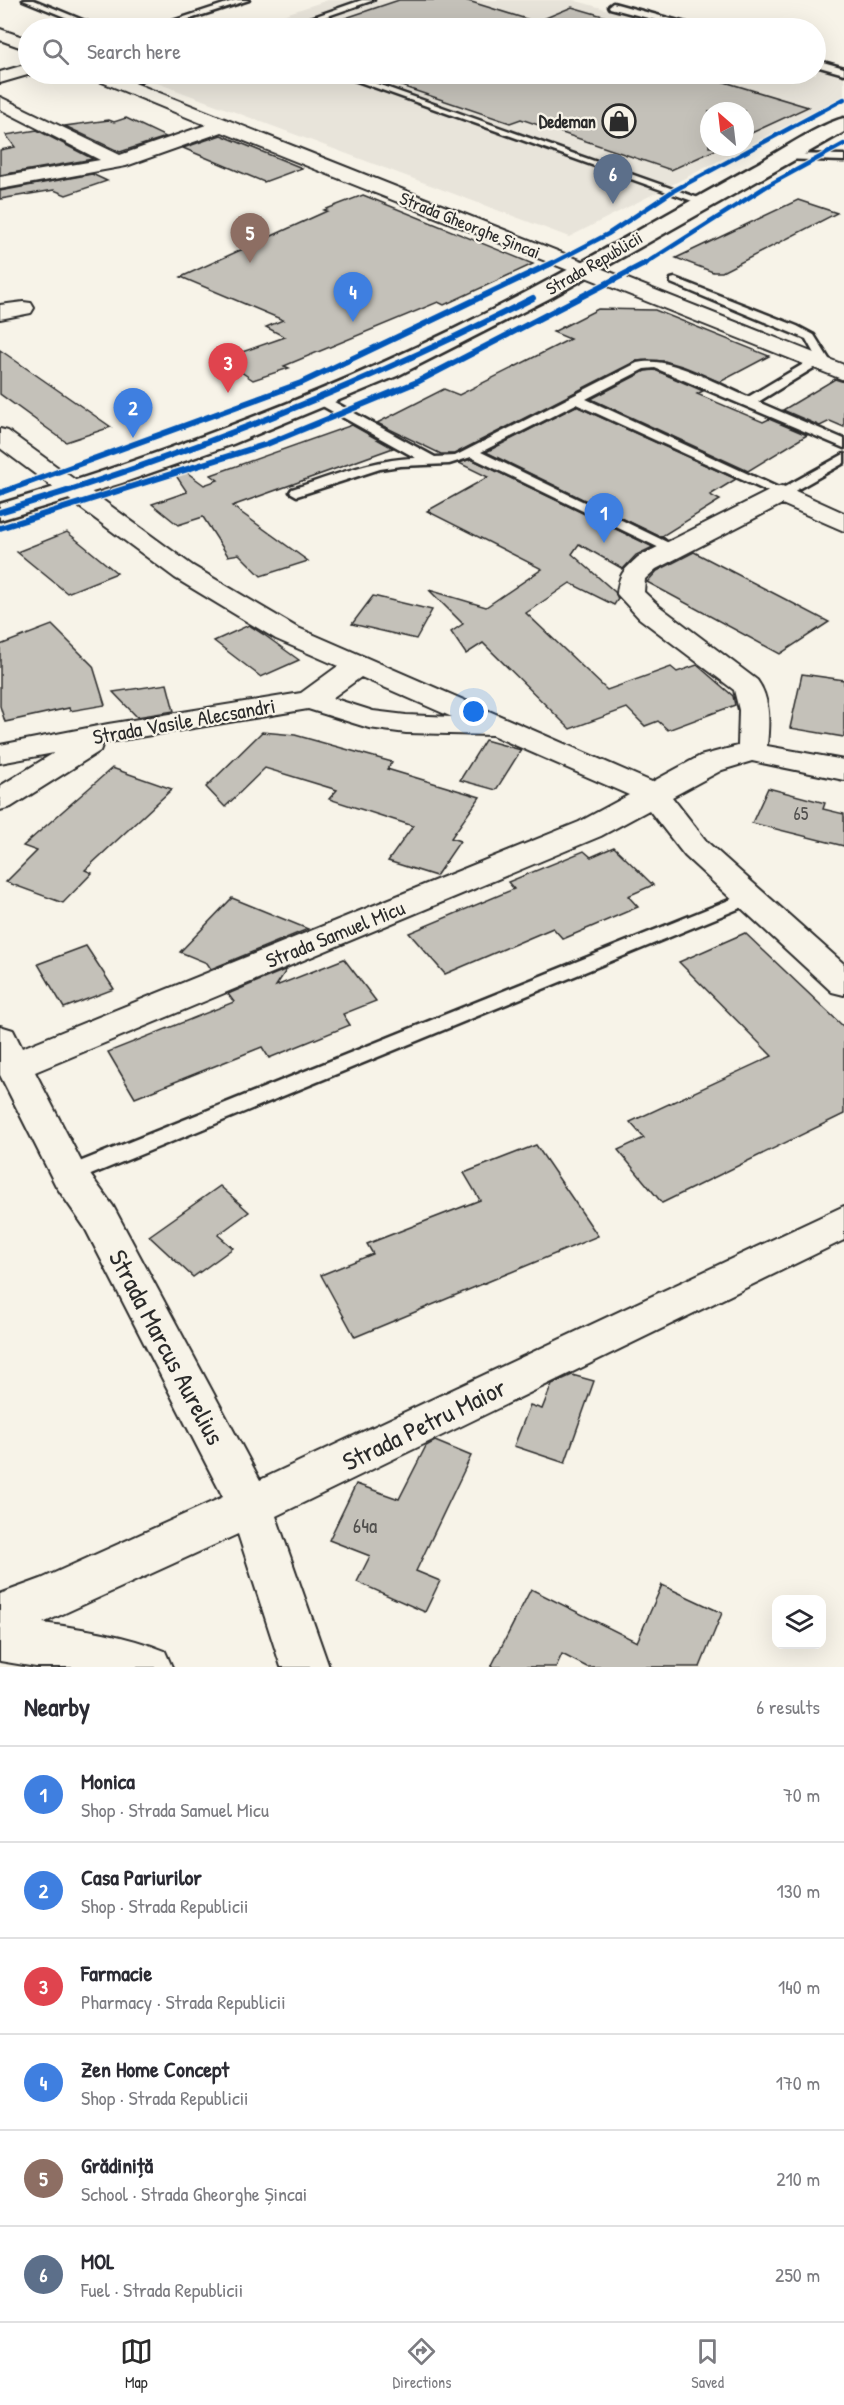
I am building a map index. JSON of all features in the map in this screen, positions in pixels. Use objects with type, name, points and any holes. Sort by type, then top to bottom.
[{"type":"main road","name":"Strada Republicii","points":[[0,512],[72,491],[184,453],[321,400],[451,340],[584,269],[702,201],[844,124]]},
{"type":"street","points":[[0,34],[18,41]]},
{"type":"street","points":[[0,78],[18,72]]},
{"type":"street","name":"Strada Gheorghe Șincai","points":[[123,84],[501,238],[831,365]]},
{"type":"street","points":[[0,102],[119,162]]},
{"type":"street","points":[[0,183],[119,162],[223,125]]},
{"type":"street","points":[[0,312],[23,308]]},
{"type":"street","points":[[0,436],[72,491],[194,578],[286,633],[653,794],[696,849],[844,983]]},
{"type":"street","points":[[752,752],[754,701],[747,686],[649,612],[630,594],[632,578],[646,564],[782,494],[844,523]]},
{"type":"street","name":"Strada Vasile Alecsandri","points":[[0,754],[108,733],[310,700],[358,665]]},
{"type":"street","points":[[310,700],[369,718],[405,724],[503,728]]},
{"type":"street","points":[[0,800],[108,733]]},
{"type":"street","points":[[653,794],[711,763],[752,752],[844,770]]},
{"type":"street","name":"Strada Samuel Micu","points":[[7,1053],[590,829],[653,794]]},
{"type":"street","name":"Strada Marcus Aurelius","points":[[7,1053],[69,1175],[99,1217],[251,1506],[305,1667]]},
{"type":"street","name":"Strada Petru Maior","points":[[0,1616],[50,1598],[251,1506],[844,1222]]},
{"type":"street","points":[[0,1638],[99,1655],[148,1667]]},
{"type":"lane","points":[[27,0],[73,18]]},
{"type":"lane","points":[[187,18],[245,0]]},
{"type":"lane","points":[[316,18],[370,0]]},
{"type":"lane","points":[[613,6],[657,18]]},
{"type":"lane","points":[[826,66],[844,71]]},
{"type":"lane","points":[[370,84],[702,201]]},
{"type":"lane","points":[[783,157],[842,159]]},
{"type":"lane","points":[[675,281],[794,328],[810,337],[831,365],[749,402]]},
{"type":"lane","points":[[297,492],[370,467],[396,463],[436,463],[458,459],[640,366],[655,364],[668,367],[844,444]]},
{"type":"lane","points":[[576,399],[782,494],[844,458]]},
{"type":"lane","points":[[321,400],[436,463]]},
{"type":"lane","points":[[471,452],[672,550]]},
{"type":"lane","points":[[69,1175],[749,898]]},
{"type":"shaded area","points":[[328,0],[573,0],[637,18],[274,18]]},
{"type":"shaded area","points":[[826,72],[844,77],[844,97],[754,143],[754,102],[700,102],[700,156],[728,156],[569,237],[160,84],[826,84]]},
{"type":"building","points":[[399,0],[465,0],[523,18],[346,18]]},
{"type":"building","points":[[572,7],[610,18],[546,18]]},
{"type":"building","name":"Dedeman","points":[[395,84],[731,84],[808,107],[754,132],[754,102],[700,102],[700,156],[702,156],[671,170],[521,119],[510,123]]},
{"type":"building","points":[[126,118],[166,137],[120,152],[65,126],[109,120],[114,122]]},
{"type":"building","points":[[37,130],[93,159],[0,175],[0,150],[15,147],[6,135]]},
{"type":"building","points":[[221,135],[302,168],[264,182],[183,148]]},
{"type":"building","points":[[92,174],[107,181],[66,195],[54,190],[0,199],[0,191]]},
{"type":"building","points":[[363,195],[533,264],[444,305],[438,302],[284,366],[289,368],[253,380],[222,359],[285,337],[266,327],[283,320],[181,277],[327,211],[324,210]]},
{"type":"building","points":[[798,200],[837,213],[722,272],[713,272],[676,258]]},
{"type":"building","points":[[598,309],[655,310],[769,356],[720,382],[665,361],[636,361],[454,454],[441,454],[377,423],[444,389],[459,395],[570,339],[553,332]]},
{"type":"building","points":[[0,350],[111,427],[66,442],[0,394]]},
{"type":"building","points":[[655,370],[703,391],[697,394],[763,422],[769,419],[807,435],[748,471],[591,399],[645,371]]},
{"type":"building","points":[[835,379],[844,382],[844,427],[830,421],[820,426],[783,410]]},
{"type":"building","points":[[576,406],[736,479],[710,495],[720,500],[662,536],[667,540],[486,452]]},
{"type":"building","points":[[352,425],[393,448],[232,506],[308,561],[261,576],[239,554],[228,556],[203,517],[178,525],[152,504],[187,492],[171,468],[178,466],[204,485],[218,480],[211,475]]},
{"type":"building","points":[[471,459],[653,547],[636,555],[623,569],[579,544],[572,554],[615,592],[618,599],[614,605],[570,583],[526,613],[607,690],[671,667],[677,672],[697,665],[733,696],[735,705],[668,730],[658,721],[645,726],[627,708],[570,729],[483,643],[466,654],[451,632],[463,624],[429,590],[486,607],[542,569],[427,511],[488,477],[459,463]]},
{"type":"building","points":[[67,532],[117,573],[67,593],[17,552]]},
{"type":"building","points":[[694,552],[829,622],[780,654],[647,582],[657,571]]},
{"type":"building","points":[[373,596],[432,610],[416,639],[352,624]]},
{"type":"building","points":[[52,625],[93,666],[105,705],[70,711],[69,708],[5,722],[0,706],[0,645]]},
{"type":"building","points":[[249,625],[299,660],[261,677],[214,641]]},
{"type":"building","points":[[802,674],[844,680],[844,737],[790,728]]},
{"type":"building","points":[[167,684],[174,711],[137,717],[113,692]]},
{"type":"building","points":[[262,732],[295,735],[392,762],[387,769],[480,797],[451,838],[460,841],[436,876],[388,861],[413,826],[329,799],[337,790],[265,768],[225,807],[206,787]]},
{"type":"building","points":[[485,740],[521,750],[496,790],[460,780]]},
{"type":"building","points":[[112,768],[172,789],[85,870],[92,873],[63,903],[6,882],[37,851],[23,846]]},
{"type":"building","points":[[768,788],[825,803],[823,809],[844,814],[844,846],[752,823]]},
{"type":"building","points":[[614,847],[653,885],[628,896],[638,907],[563,939],[553,928],[445,974],[409,933],[514,889],[508,882],[584,851],[591,857]]},
{"type":"building","points":[[232,898],[308,929],[211,969],[207,963],[180,952]]},
{"type":"building","points":[[745,933],[844,1027],[844,1114],[662,1203],[618,1150],[644,1138],[630,1122],[772,1056],[679,962]]},
{"type":"building","points":[[86,946],[114,989],[64,1008],[38,964]]},
{"type":"building","points":[[344,959],[376,1001],[343,1014],[350,1025],[269,1058],[262,1047],[135,1098],[108,1052],[234,1002],[228,994],[287,969],[276,986]]},
{"type":"building","points":[[536,1145],[598,1236],[355,1337],[321,1275],[373,1254],[367,1244],[480,1200],[464,1173]]},
{"type":"building","points":[[220,1186],[249,1212],[218,1235],[233,1248],[193,1277],[149,1236]]},
{"type":"building","points":[[572,1375],[594,1381],[565,1463],[514,1446],[530,1405],[542,1409],[552,1384]]},
{"type":"building","points":[[435,1441],[471,1456],[416,1571],[440,1581],[425,1612],[357,1582],[370,1556],[329,1540],[356,1484],[399,1499],[426,1446]]},
{"type":"building","points":[[662,1585],[722,1613],[700,1667],[587,1667],[562,1654],[556,1667],[491,1667],[531,1589],[637,1642]]},
{"type":"cycle path","points":[[0,493],[301,383],[521,280],[608,234],[673,191],[844,99]]},
{"type":"cycle path","points":[[0,528],[267,444],[417,382],[647,263],[767,186],[844,144]]},
{"type":"cycle path","points":[[0,512],[137,469],[272,419],[404,362],[533,298]]},
{"type":"place","name":"Dedeman","points":[[619,121]]},
{"type":"place","name":"MOL","points":[[613,204]]},
{"type":"place","name":"Grădiniță","points":[[250,263]]},
{"type":"place","name":"Zen Home Concept","points":[[353,322]]},
{"type":"place","name":"Farmacie","points":[[228,393]]},
{"type":"place","name":"Casa Pariurilor","points":[[133,438]]},
{"type":"place","name":"Monica","points":[[604,543]]}]
